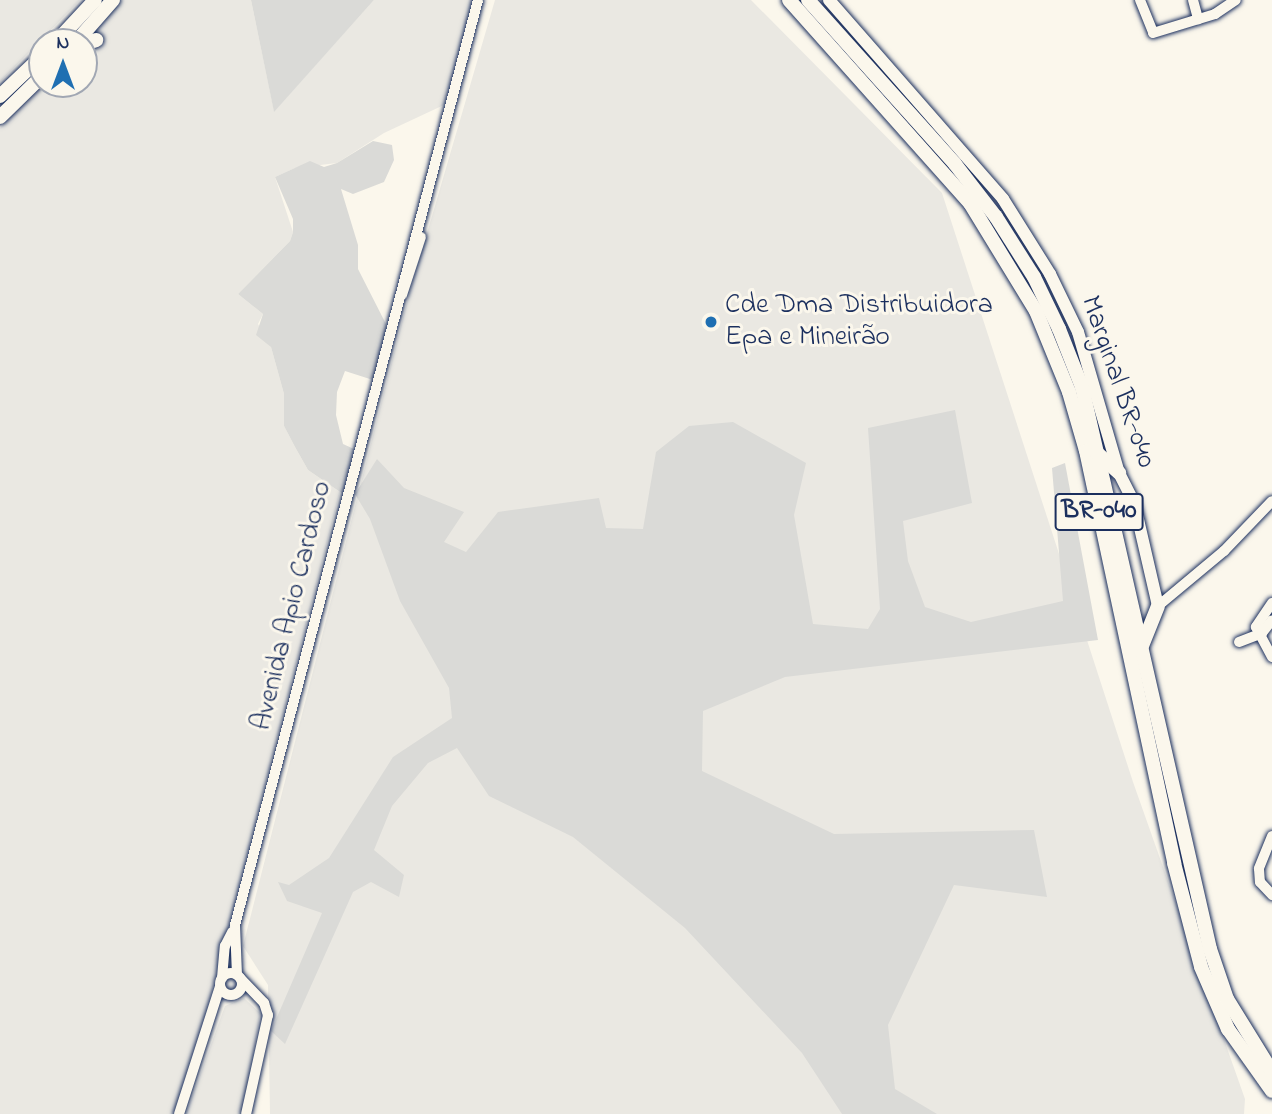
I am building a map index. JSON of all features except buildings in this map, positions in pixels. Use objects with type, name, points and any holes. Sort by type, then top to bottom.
[{"type":"highway","points":[[68,28],[95,0]]},
{"type":"highway","points":[[88,28],[113,0]]},
{"type":"highway","points":[[778,0],[828,31]]},
{"type":"highway","name":"BR-040","points":[[789,0],[828,31],[955,164],[1034,277],[1082,387],[1210,949],[1227,999],[1272,1072]]},
{"type":"highway","name":"BR-040","points":[[808,0],[828,31],[970,203],[1011,265],[1046,336],[1086,451],[1174,863],[1201,967],[1228,1029],[1272,1091]]},
{"type":"highway","points":[[816,0],[828,31]]},
{"type":"highway","points":[[0,96],[28,69]]},
{"type":"highway","points":[[0,117],[28,90]]},
{"type":"highway","points":[[1097,452],[1119,473]]},
{"type":"highway","points":[[1142,648],[1158,606]]},
{"type":"highway","points":[[1245,1032],[1272,1052]]},
{"type":"main road","name":"Marginal BR-040","points":[[829,0],[1003,199],[1050,274],[1078,332],[1119,473],[1134,502],[1158,606]]},
{"type":"street","name":"Avenida Apio Cardoso","points":[[179,1114],[211,1020],[221,982],[225,946],[235,925],[354,461],[400,299],[409,284],[481,0]]},
{"type":"street","points":[[1140,0],[1153,33],[1198,19],[1236,0]]},
{"type":"street","points":[[1194,0],[1198,19]]},
{"type":"street","points":[[1158,606],[1224,551],[1272,501]]},
{"type":"street","points":[[1272,603],[1256,623],[1272,657]]},
{"type":"street","points":[[1239,642],[1262,633],[1272,621]]},
{"type":"street","points":[[1272,836],[1259,869],[1260,882],[1272,895]]},
{"type":"street","name":"Avenida Apio Cardoso","points":[[211,1020],[235,994],[238,976],[235,925]]},
{"type":"street","points":[[246,1114],[268,1016],[264,1003],[238,976],[221,982],[235,994],[250,990]]},
{"type":"shaded area","points":[[0,0],[80,0],[53,28],[28,28],[28,53],[0,82]]},
{"type":"shaded area","points":[[122,0],[251,0],[274,111],[374,0],[474,0],[446,104],[384,133],[337,163],[295,168],[275,177],[293,232],[290,241],[238,294],[263,314],[258,324],[271,347],[284,394],[284,426],[308,470],[340,492],[196,1053],[175,1114],[0,1114],[0,128],[28,98],[98,98],[97,28]]},
{"type":"shaded area","points":[[251,0],[374,0],[274,112]]},
{"type":"shaded area","points":[[495,0],[751,0],[942,193],[1133,782],[1245,1099],[1244,1114],[270,1114],[268,985],[243,946],[407,302]]},
{"type":"shaded area","points":[[373,141],[392,145],[394,160],[384,182],[353,194],[341,189],[358,245],[358,269],[387,326],[373,380],[345,371],[337,392],[336,415],[343,444],[354,449],[343,494],[308,470],[295,447],[284,426],[284,394],[271,347],[256,335],[263,314],[238,294],[290,241],[293,232],[293,219],[275,177],[310,161],[324,167],[337,163]]},
{"type":"shaded area","points":[[955,410],[972,503],[903,521],[908,561],[925,607],[971,622],[1063,601],[1052,468],[1065,463],[1098,640],[785,677],[703,711],[702,771],[834,834],[1034,830],[1047,897],[954,885],[888,1025],[895,1089],[937,1114],[842,1114],[802,1053],[685,928],[573,837],[489,796],[457,748],[428,763],[392,806],[374,850],[404,875],[399,897],[371,882],[353,892],[285,1044],[271,1031],[322,913],[287,901],[278,882],[289,885],[329,858],[393,757],[452,718],[449,688],[400,601],[370,519],[355,494],[377,459],[404,488],[464,512],[444,542],[466,552],[498,512],[599,498],[606,528],[643,529],[656,452],[689,426],[733,422],[806,463],[794,515],[813,624],[868,629],[880,609],[868,428]]},
{"type":"shaded area","points":[[244,998],[260,1013],[244,1114],[186,1114],[225,1006]]},
{"type":"place","name":"Cde Dma Distribuidora Epa e Mineirão","points":[[711,322]]}]
